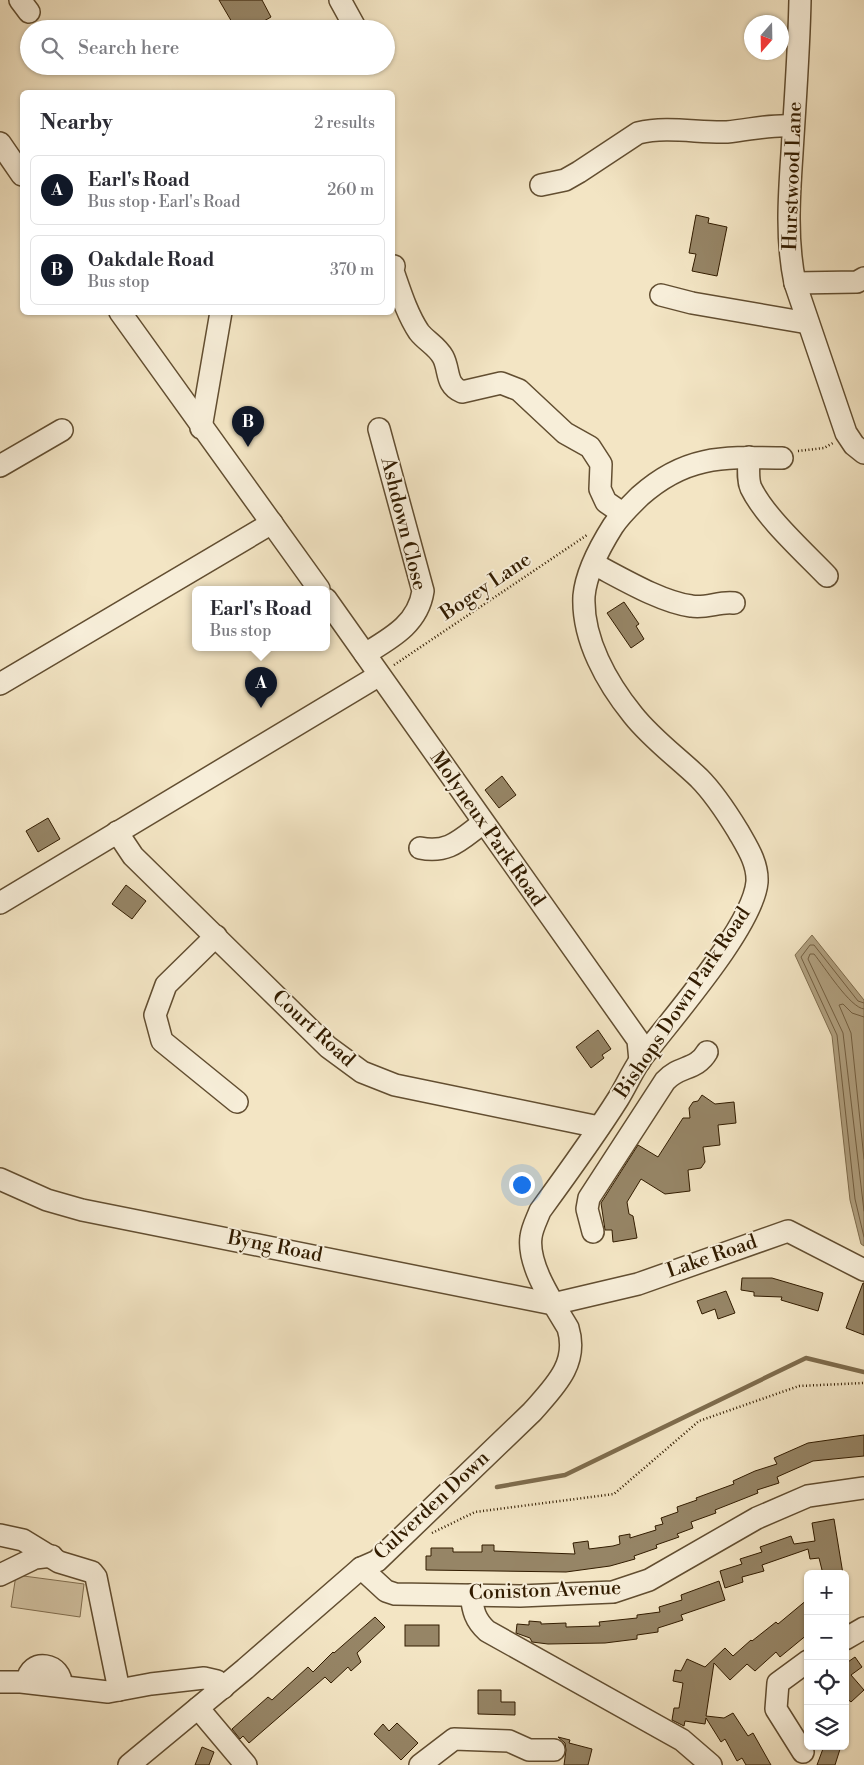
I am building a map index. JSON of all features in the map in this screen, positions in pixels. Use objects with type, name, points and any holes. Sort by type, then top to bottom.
[{"type":"street","points":[[340,0],[351,20]]},
{"type":"street","name":"Hurstwood Lane","points":[[800,0],[788,218],[795,283],[846,433]]},
{"type":"street","points":[[541,185],[565,180],[638,133],[652,130],[728,132],[774,124],[793,126]]},
{"type":"street","points":[[0,143],[20,172]]},
{"type":"street","points":[[395,276],[412,319],[424,338],[434,345],[442,356],[451,384],[462,392],[501,383],[518,390],[564,433],[590,447],[601,464],[600,489],[617,520]]},
{"type":"street","points":[[795,283],[857,282],[864,278]]},
{"type":"street","points":[[661,296],[808,323]]},
{"type":"street","points":[[122,315],[201,428],[317,586]]},
{"type":"street","points":[[201,428],[220,315]]},
{"type":"street","name":"Ashdown Close","points":[[365,654],[402,632],[415,613],[421,601],[423,591],[379,429]]},
{"type":"street","points":[[0,466],[62,430]]},
{"type":"street","points":[[846,433],[854,445],[864,453]]},
{"type":"street","points":[[749,457],[750,486],[778,524],[827,576]]},
{"type":"street","name":"Bishops Down Park Road","points":[[533,1262],[530,1238],[540,1211],[619,1097],[640,1061],[707,974],[742,921],[754,895],[756,873],[755,864],[748,848],[730,819],[701,780],[633,715],[607,678],[595,652],[585,616],[584,593],[594,564],[617,520],[654,484],[680,468],[701,461],[749,457],[782,458]]},
{"type":"street","points":[[0,684],[272,523]]},
{"type":"street","points":[[594,564],[652,593],[692,606],[723,602],[734,603]]},
{"type":"street","name":"Molyneux Park Road","points":[[330,605],[378,676],[638,1040],[640,1061]]},
{"type":"street","points":[[0,903],[378,676]]},
{"type":"street","points":[[420,848],[433,850],[448,848],[483,823]]},
{"type":"street","name":"Court Road","points":[[117,832],[133,856],[328,1047],[362,1072],[396,1085],[599,1127]]},
{"type":"street","points":[[216,936],[166,985],[155,1015],[162,1041],[237,1102]]},
{"type":"street","points":[[593,1232],[587,1209],[589,1198],[672,1073],[696,1065],[707,1052]]},
{"type":"street","points":[[619,1097],[646,1112]]},
{"type":"street","name":"Byng Road","points":[[0,1179],[47,1200],[82,1210],[554,1304]]},
{"type":"street","name":"Lake Road","points":[[554,1304],[638,1284],[788,1231],[864,1270]]},
{"type":"street","name":"Culverden Down","points":[[130,1765],[223,1688],[361,1568],[377,1560],[532,1412],[551,1391],[566,1367],[572,1350],[568,1328],[533,1262]]},
{"type":"street","name":"Coniston Avenue","points":[[361,1568],[386,1592],[395,1594],[471,1595],[613,1592],[628,1589],[649,1580],[756,1518],[808,1496],[863,1494]]},
{"type":"street","points":[[0,1535],[23,1540],[59,1562],[92,1572],[96,1577],[119,1690]]},
{"type":"street","points":[[0,1575],[35,1558],[52,1556]]},
{"type":"street","points":[[471,1595],[474,1613],[478,1622],[487,1631],[682,1740],[712,1765]]},
{"type":"street","points":[[849,1637],[864,1628]]},
{"type":"street","points":[[803,1752],[776,1709],[778,1683],[804,1665]]},
{"type":"street","points":[[0,1682],[28,1682],[108,1692],[151,1684],[204,1678],[217,1681],[223,1688]]},
{"type":"street","points":[[198,1708],[246,1765]]},
{"type":"street","points":[[420,1765],[454,1739],[509,1741],[529,1750],[554,1750]]},
{"type":"path","points":[[782,458],[784,451],[824,448],[846,433]]},
{"type":"path","name":"Bogey Lane","points":[[378,676],[590,533],[617,520]]},
{"type":"path","points":[[431,1534],[475,1512],[614,1494],[699,1421],[799,1386],[864,1383]]},
{"type":"shaded area","points":[[16,1575],[84,1584],[80,1617],[11,1607]]},
{"type":"water","points":[[812,935],[864,1000],[864,1246],[861,1244],[850,1200],[832,1036],[795,955]]},
{"type":"building","points":[[219,0],[262,0],[271,17],[266,20],[231,20]]},
{"type":"building","points":[[696,215],[709,218],[708,223],[727,227],[717,276],[692,271],[696,254],[689,253]]},
{"type":"building","points":[[624,602],[639,624],[636,626],[644,639],[631,648],[607,613]]},
{"type":"building","points":[[502,776],[516,795],[499,808],[485,790]]},
{"type":"building","points":[[48,818],[60,839],[38,852],[26,831]]},
{"type":"building","points":[[126,885],[146,901],[132,919],[112,904]]},
{"type":"building","points":[[598,1030],[611,1049],[602,1055],[604,1058],[591,1068],[576,1047]]},
{"type":"building","points":[[702,1095],[715,1104],[734,1102],[736,1123],[718,1125],[720,1145],[703,1147],[705,1162],[701,1168],[688,1170],[690,1191],[665,1194],[641,1179],[627,1202],[629,1214],[633,1216],[637,1238],[613,1242],[612,1230],[605,1230],[601,1203],[638,1145],[658,1157],[683,1118],[690,1118],[689,1108]]},
{"type":"building","points":[[742,1278],[772,1278],[823,1293],[818,1311],[781,1300],[782,1297],[754,1296],[754,1292],[741,1290]]},
{"type":"building","points":[[864,1283],[864,1335],[846,1328]]},
{"type":"building","points":[[726,1291],[735,1313],[718,1319],[715,1309],[702,1314],[697,1301]]},
{"type":"building","points":[[864,1435],[864,1456],[813,1461],[777,1477],[779,1483],[757,1490],[758,1493],[715,1510],[716,1513],[691,1522],[693,1528],[677,1534],[679,1537],[656,1545],[657,1548],[634,1556],[635,1559],[610,1566],[566,1572],[426,1570],[426,1556],[431,1556],[431,1548],[453,1548],[453,1552],[482,1552],[482,1545],[494,1545],[494,1551],[575,1554],[573,1543],[588,1541],[589,1549],[620,1544],[619,1536],[630,1534],[630,1538],[656,1530],[655,1526],[663,1524],[661,1518],[678,1512],[677,1507],[734,1484],[733,1481],[755,1471],[777,1464],[774,1458],[808,1443]]},
{"type":"building","points":[[834,1519],[842,1570],[822,1570],[819,1558],[810,1559],[808,1549],[762,1565],[764,1571],[742,1577],[743,1582],[725,1588],[720,1571],[742,1564],[740,1559],[762,1552],[760,1547],[791,1536],[794,1544],[815,1541],[812,1523]]},
{"type":"building","points":[[719,1581],[725,1600],[681,1615],[683,1620],[658,1628],[658,1632],[637,1635],[637,1639],[605,1643],[548,1644],[532,1642],[530,1638],[516,1633],[517,1624],[529,1625],[529,1621],[541,1622],[541,1624],[566,1623],[566,1627],[600,1626],[599,1622],[637,1618],[637,1615],[660,1612],[659,1607],[682,1600],[681,1595]]},
{"type":"building","points":[[804,1602],[804,1637],[780,1657],[776,1652],[755,1671],[747,1664],[730,1680],[714,1663],[706,1716],[724,1718],[733,1713],[748,1736],[753,1733],[771,1765],[746,1765],[742,1758],[737,1761],[725,1739],[721,1742],[706,1718],[705,1724],[685,1721],[684,1726],[672,1720],[674,1708],[679,1708],[683,1683],[673,1681],[675,1670],[681,1671],[687,1659],[705,1667],[725,1648],[733,1656],[776,1622],[778,1624]]},
{"type":"building","points":[[375,1617],[385,1627],[357,1653],[361,1662],[351,1671],[348,1667],[331,1683],[325,1677],[249,1743],[243,1736],[240,1739],[232,1729],[268,1697],[272,1700],[308,1667],[313,1672],[333,1652]]},
{"type":"building","points":[[405,1625],[439,1625],[439,1646],[405,1646]]},
{"type":"building","points":[[855,1657],[862,1667],[851,1675],[864,1690],[851,1702],[849,1700],[849,1661]]},
{"type":"building","points":[[478,1690],[501,1690],[501,1702],[515,1702],[515,1715],[478,1714]]},
{"type":"building","points":[[397,1723],[418,1743],[401,1760],[374,1734],[383,1724],[389,1731]]},
{"type":"building","points":[[558,1737],[570,1740],[569,1743],[592,1749],[588,1765],[564,1765],[565,1743]]},
{"type":"building","points":[[202,1747],[214,1752],[209,1765],[195,1765]]},
{"type":"building","points":[[823,1750],[840,1750],[835,1765],[817,1765]]},
{"type":"waterway","points":[[497,1487],[565,1475],[806,1358],[864,1372]]},
{"type":"place","name":"Oakdale Road","points":[[248,447]]},
{"type":"place","name":"Earl's Road","points":[[261,708]]}]
